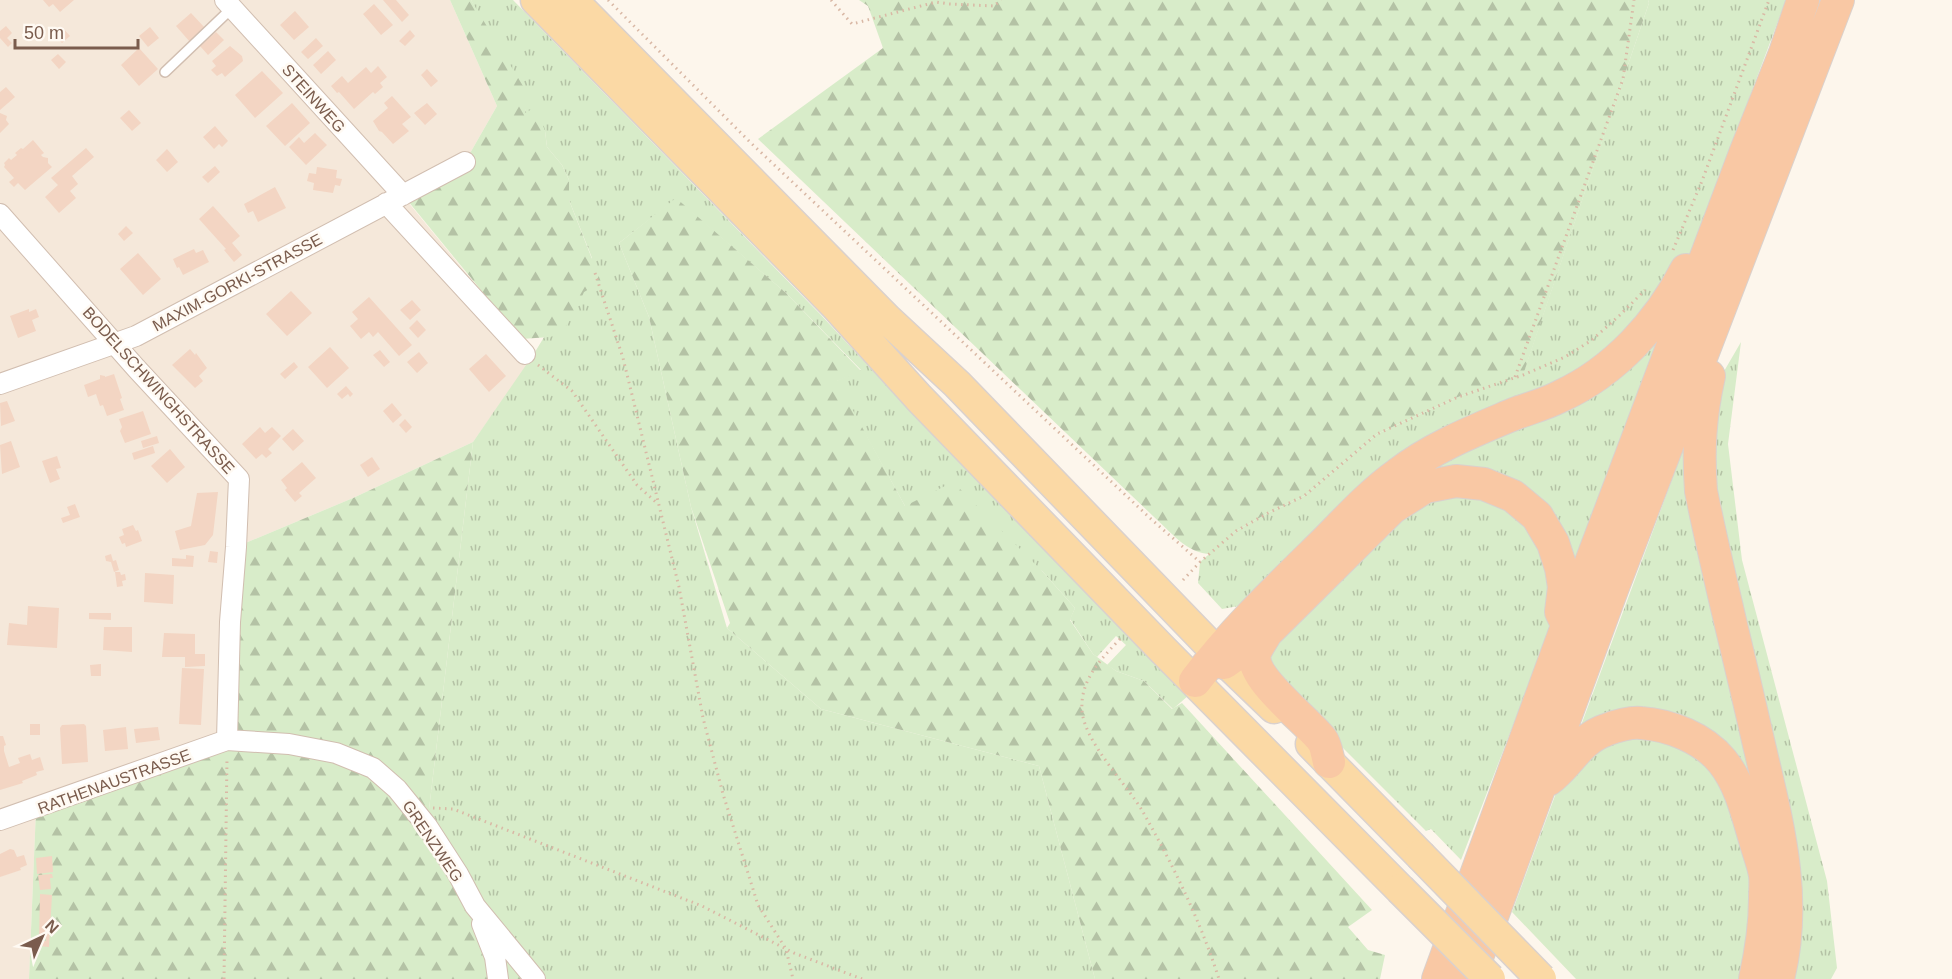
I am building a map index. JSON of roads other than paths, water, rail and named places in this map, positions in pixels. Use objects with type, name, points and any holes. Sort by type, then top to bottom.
[{"type":"highway","points":[[1438,979],[1567,626],[1785,53],[1803,0]]},
{"type":"highway","points":[[1470,979],[1613,587],[1838,0]]},
{"type":"highway","points":[[1221,657],[1242,623],[1397,474],[1447,442],[1561,396],[1606,367],[1629,348],[1649,327],[1676,290],[1746,151]]},
{"type":"highway","points":[[1718,311],[1720,340],[1708,378],[1701,413],[1699,438],[1701,491],[1783,852],[1788,897],[1787,931],[1778,979]]},
{"type":"highway","points":[[1195,681],[1221,657],[1266,633],[1392,508],[1425,487],[1456,482],[1484,484],[1514,496],[1537,516],[1553,543],[1561,568],[1563,587],[1561,612],[1567,626]]},
{"type":"highway","points":[[1266,633],[1255,654],[1258,669],[1266,682],[1324,742],[1329,762]]},
{"type":"highway","points":[[1540,786],[1558,773],[1573,753],[1590,739],[1604,730],[1639,722],[1685,734],[1702,743],[1721,760],[1736,783],[1748,815],[1765,876],[1765,928],[1755,979]]},
{"type":"main road","points":[[536,0],[835,305],[919,398],[1343,833],[1490,979]]},
{"type":"main road","points":[[572,0],[887,319],[957,384],[1221,657],[1329,762],[1541,979]]},
{"type":"street","name":"STEINWEG","points":[[228,4],[525,354]]},
{"type":"street","name":"MAXIM-GORKI-STRASSE","points":[[0,384],[136,336],[465,162]]},
{"type":"street","name":"BODELSCHWINGHSTRASSE","points":[[0,214],[239,479],[230,622],[227,740]]},
{"type":"street","name":"GRENZWEG","points":[[227,740],[289,744],[336,753],[373,768],[397,789],[418,814],[458,874],[475,906],[535,979]]},
{"type":"street","name":"RATHENAUSTRASSE","points":[[0,820],[227,740]]},
{"type":"street","points":[[475,906],[495,957],[498,979]]},
{"type":"lane","points":[[165,72],[228,4]]}]
